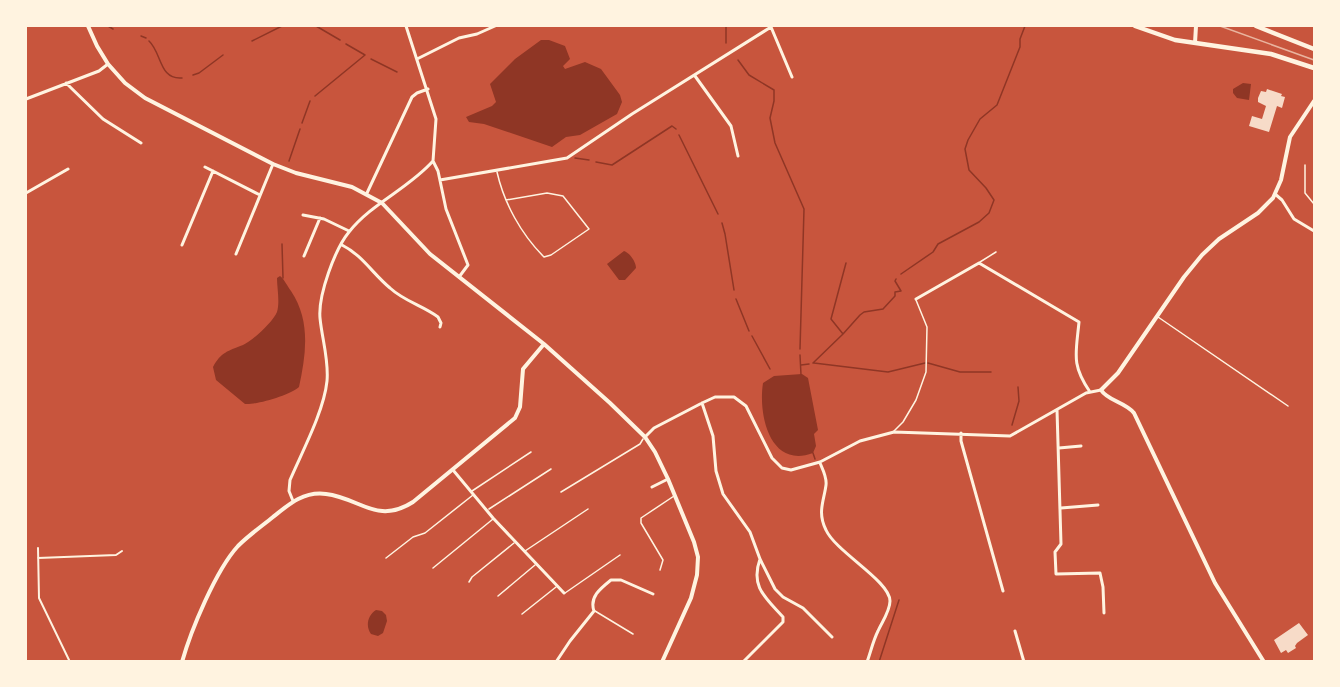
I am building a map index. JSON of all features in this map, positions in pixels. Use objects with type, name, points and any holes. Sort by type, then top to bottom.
[{"type":"main road","points":[[1135,26],[1148,28],[1175,40],[1271,54],[1314,68]]},
{"type":"main road","points":[[1256,26],[1314,50]]},
{"type":"street","points":[[88,26],[108,64],[125,83],[145,98],[273,164],[296,173],[347,185],[367,193],[382,203],[430,254],[544,344],[645,437],[655,452],[675,496],[696,548],[698,567],[691,598],[662,662]]},
{"type":"street","points":[[406,26],[436,119],[433,161],[446,209],[468,265],[459,277]]},
{"type":"street","points":[[417,59],[459,38],[477,34],[495,26]]},
{"type":"street","points":[[1195,43],[1196,26]]},
{"type":"street","points":[[440,180],[567,158],[632,114],[771,27],[792,77]]},
{"type":"street","points":[[26,99],[99,71],[108,64]]},
{"type":"street","points":[[695,76],[731,126],[738,156]]},
{"type":"street","points":[[66,83],[103,119],[141,143]]},
{"type":"street","points":[[367,193],[412,97],[428,89]]},
{"type":"street","points":[[645,437],[654,428],[702,403],[724,396],[739,399],[746,406],[772,458],[784,469],[795,469],[820,462],[860,441],[894,432],[1010,436],[1090,392],[1101,390],[1118,373],[1202,255],[1219,239],[1258,213],[1275,194],[1281,180],[1290,137],[1314,100]]},
{"type":"street","points":[[293,501],[289,491],[290,480],[325,391],[327,367],[320,306],[327,276],[349,231],[415,179],[433,161]]},
{"type":"street","points":[[236,254],[273,164]]},
{"type":"street","points":[[205,167],[260,195]]},
{"type":"street","points":[[26,193],[68,169]]},
{"type":"street","points":[[182,245],[213,171]]},
{"type":"street","points":[[1275,194],[1282,200],[1294,219],[1314,231]]},
{"type":"street","points":[[303,215],[320,218],[349,231]]},
{"type":"street","points":[[304,256],[320,218]]},
{"type":"street","points":[[342,245],[367,263],[390,289],[438,316],[440,327]]},
{"type":"street","points":[[916,299],[979,263],[1079,322],[1075,364],[1090,392]]},
{"type":"street","points":[[182,662],[195,626],[229,558],[248,538],[293,501],[308,494],[328,494],[373,511],[393,511],[413,502],[515,418],[520,407],[523,369],[544,344]]},
{"type":"street","points":[[1101,390],[1134,412],[1215,583],[1264,662]]},
{"type":"street","points":[[702,403],[713,436],[719,485],[723,495],[750,532],[760,560],[775,589],[783,597],[803,608],[832,637]]},
{"type":"street","points":[[1057,409],[1061,544],[1056,552],[1056,574],[1100,573],[1104,613]]},
{"type":"street","points":[[961,433],[961,441],[1003,591]]},
{"type":"street","points":[[1059,448],[1081,446]]},
{"type":"street","points":[[820,462],[826,480],[821,507],[826,530],[831,538],[865,571],[883,585],[890,598],[888,610],[867,662]]},
{"type":"street","points":[[453,470],[493,518],[564,594]]},
{"type":"street","points":[[652,488],[668,479]]},
{"type":"street","points":[[1060,508],[1098,504]]},
{"type":"street","points":[[38,548],[39,598],[70,662]]},
{"type":"street","points":[[39,558],[116,555],[122,551]]},
{"type":"street","points":[[743,662],[783,622],[783,617],[760,591],[757,570],[760,560]]},
{"type":"street","points":[[556,662],[570,640],[594,611],[591,604],[593,598],[614,578],[653,594]]},
{"type":"street","points":[[1015,631],[1024,662]]},
{"type":"lane","points":[[1305,165],[1305,192],[1314,204]]},
{"type":"lane","points":[[497,171],[506,200],[513,216],[544,256],[551,255],[589,229],[563,196],[547,193],[506,200]]},
{"type":"lane","points":[[979,263],[996,252]]},
{"type":"lane","points":[[894,432],[916,400],[926,372],[927,327],[916,299]]},
{"type":"lane","points":[[1157,316],[1288,406]]},
{"type":"lane","points":[[561,492],[640,444],[645,437]]},
{"type":"lane","points":[[386,558],[413,537],[425,533],[472,493],[531,452]]},
{"type":"lane","points":[[487,511],[551,469]]},
{"type":"lane","points":[[660,570],[663,560],[640,522],[641,518],[675,496]]},
{"type":"lane","points":[[524,552],[588,509]]},
{"type":"lane","points":[[433,568],[493,518]]},
{"type":"lane","points":[[469,582],[472,577],[515,542]]},
{"type":"lane","points":[[564,594],[620,555]]},
{"type":"lane","points":[[498,596],[536,565]]},
{"type":"lane","points":[[522,614],[557,586]]},
{"type":"lane","points":[[594,611],[633,634]]},
{"type":"shaded area","points":[[541,40],[549,40],[565,46],[570,59],[563,66],[565,69],[585,62],[601,69],[620,95],[622,102],[617,114],[580,135],[566,137],[552,147],[484,124],[469,122],[466,117],[496,102],[490,84],[515,59]]},
{"type":"shaded area","points":[[1243,83],[1251,84],[1249,100],[1237,98],[1233,93],[1233,89]]},
{"type":"shaded area","points":[[624,251],[632,258],[636,268],[625,280],[619,280],[607,264]]},
{"type":"shaded area","points":[[280,276],[285,281],[302,314],[305,350],[299,387],[273,399],[245,404],[216,380],[213,367],[222,355],[252,340],[275,316],[278,304],[277,278]]},
{"type":"shaded area","points":[[802,374],[808,378],[818,430],[814,434],[816,446],[813,453],[798,456],[786,453],[770,436],[765,423],[762,396],[763,383],[774,376]]},
{"type":"shaded area","points":[[376,610],[386,615],[387,621],[383,633],[378,636],[371,634],[368,624],[371,615]]},
{"type":"building","points":[[1267,89],[1285,97],[1282,108],[1277,106],[1269,132],[1249,126],[1252,116],[1262,119],[1266,106],[1258,102],[1258,98],[1261,91],[1266,92]]},
{"type":"building","points":[[1299,623],[1308,635],[1297,643],[1296,648],[1288,653],[1286,650],[1281,653],[1274,640]]},
{"type":"waterway","points":[[108,26],[113,29]]},
{"type":"waterway","points":[[252,41],[282,26]]},
{"type":"waterway","points":[[316,26],[340,40]]},
{"type":"waterway","points":[[726,26],[726,43]]},
{"type":"waterway","points":[[901,274],[933,252],[938,244],[979,222],[989,213],[994,200],[969,170],[965,149],[980,119],[997,105],[1020,47],[1020,39],[1025,26],[1032,26]]},
{"type":"waterway","points":[[141,36],[146,38]]},
{"type":"waterway","points":[[149,41],[169,75],[182,78]]},
{"type":"waterway","points":[[315,96],[365,55],[346,44]]},
{"type":"waterway","points":[[193,75],[223,55]]},
{"type":"waterway","points":[[371,59],[397,72]]},
{"type":"waterway","points":[[738,60],[749,75],[774,90],[770,118],[775,143],[804,209],[800,349]]},
{"type":"waterway","points":[[302,123],[310,101]]},
{"type":"waterway","points":[[596,162],[612,165],[672,126],[676,129]]},
{"type":"waterway","points":[[289,161],[300,129]]},
{"type":"waterway","points":[[679,135],[718,214]]},
{"type":"waterway","points":[[575,158],[589,160]]},
{"type":"waterway","points":[[722,223],[734,290]]},
{"type":"waterway","points":[[282,244],[283,278]]},
{"type":"waterway","points":[[843,334],[831,319],[846,263]]},
{"type":"waterway","points":[[813,363],[860,315],[864,312],[883,309],[895,296],[895,292],[901,291],[896,279]]},
{"type":"waterway","points":[[736,299],[749,331]]},
{"type":"waterway","points":[[752,336],[770,369]]},
{"type":"waterway","points":[[800,355],[801,375]]},
{"type":"waterway","points":[[814,363],[888,372],[925,363]]},
{"type":"waterway","points":[[928,363],[960,372],[991,372]]},
{"type":"waterway","points":[[801,365],[809,364]]},
{"type":"waterway","points":[[1012,425],[1019,401],[1018,387]]},
{"type":"waterway","points":[[813,453],[815,459]]},
{"type":"waterway","points":[[879,662],[899,600]]},
{"type":"tram line","points":[[1220,26],[1314,60]]}]
